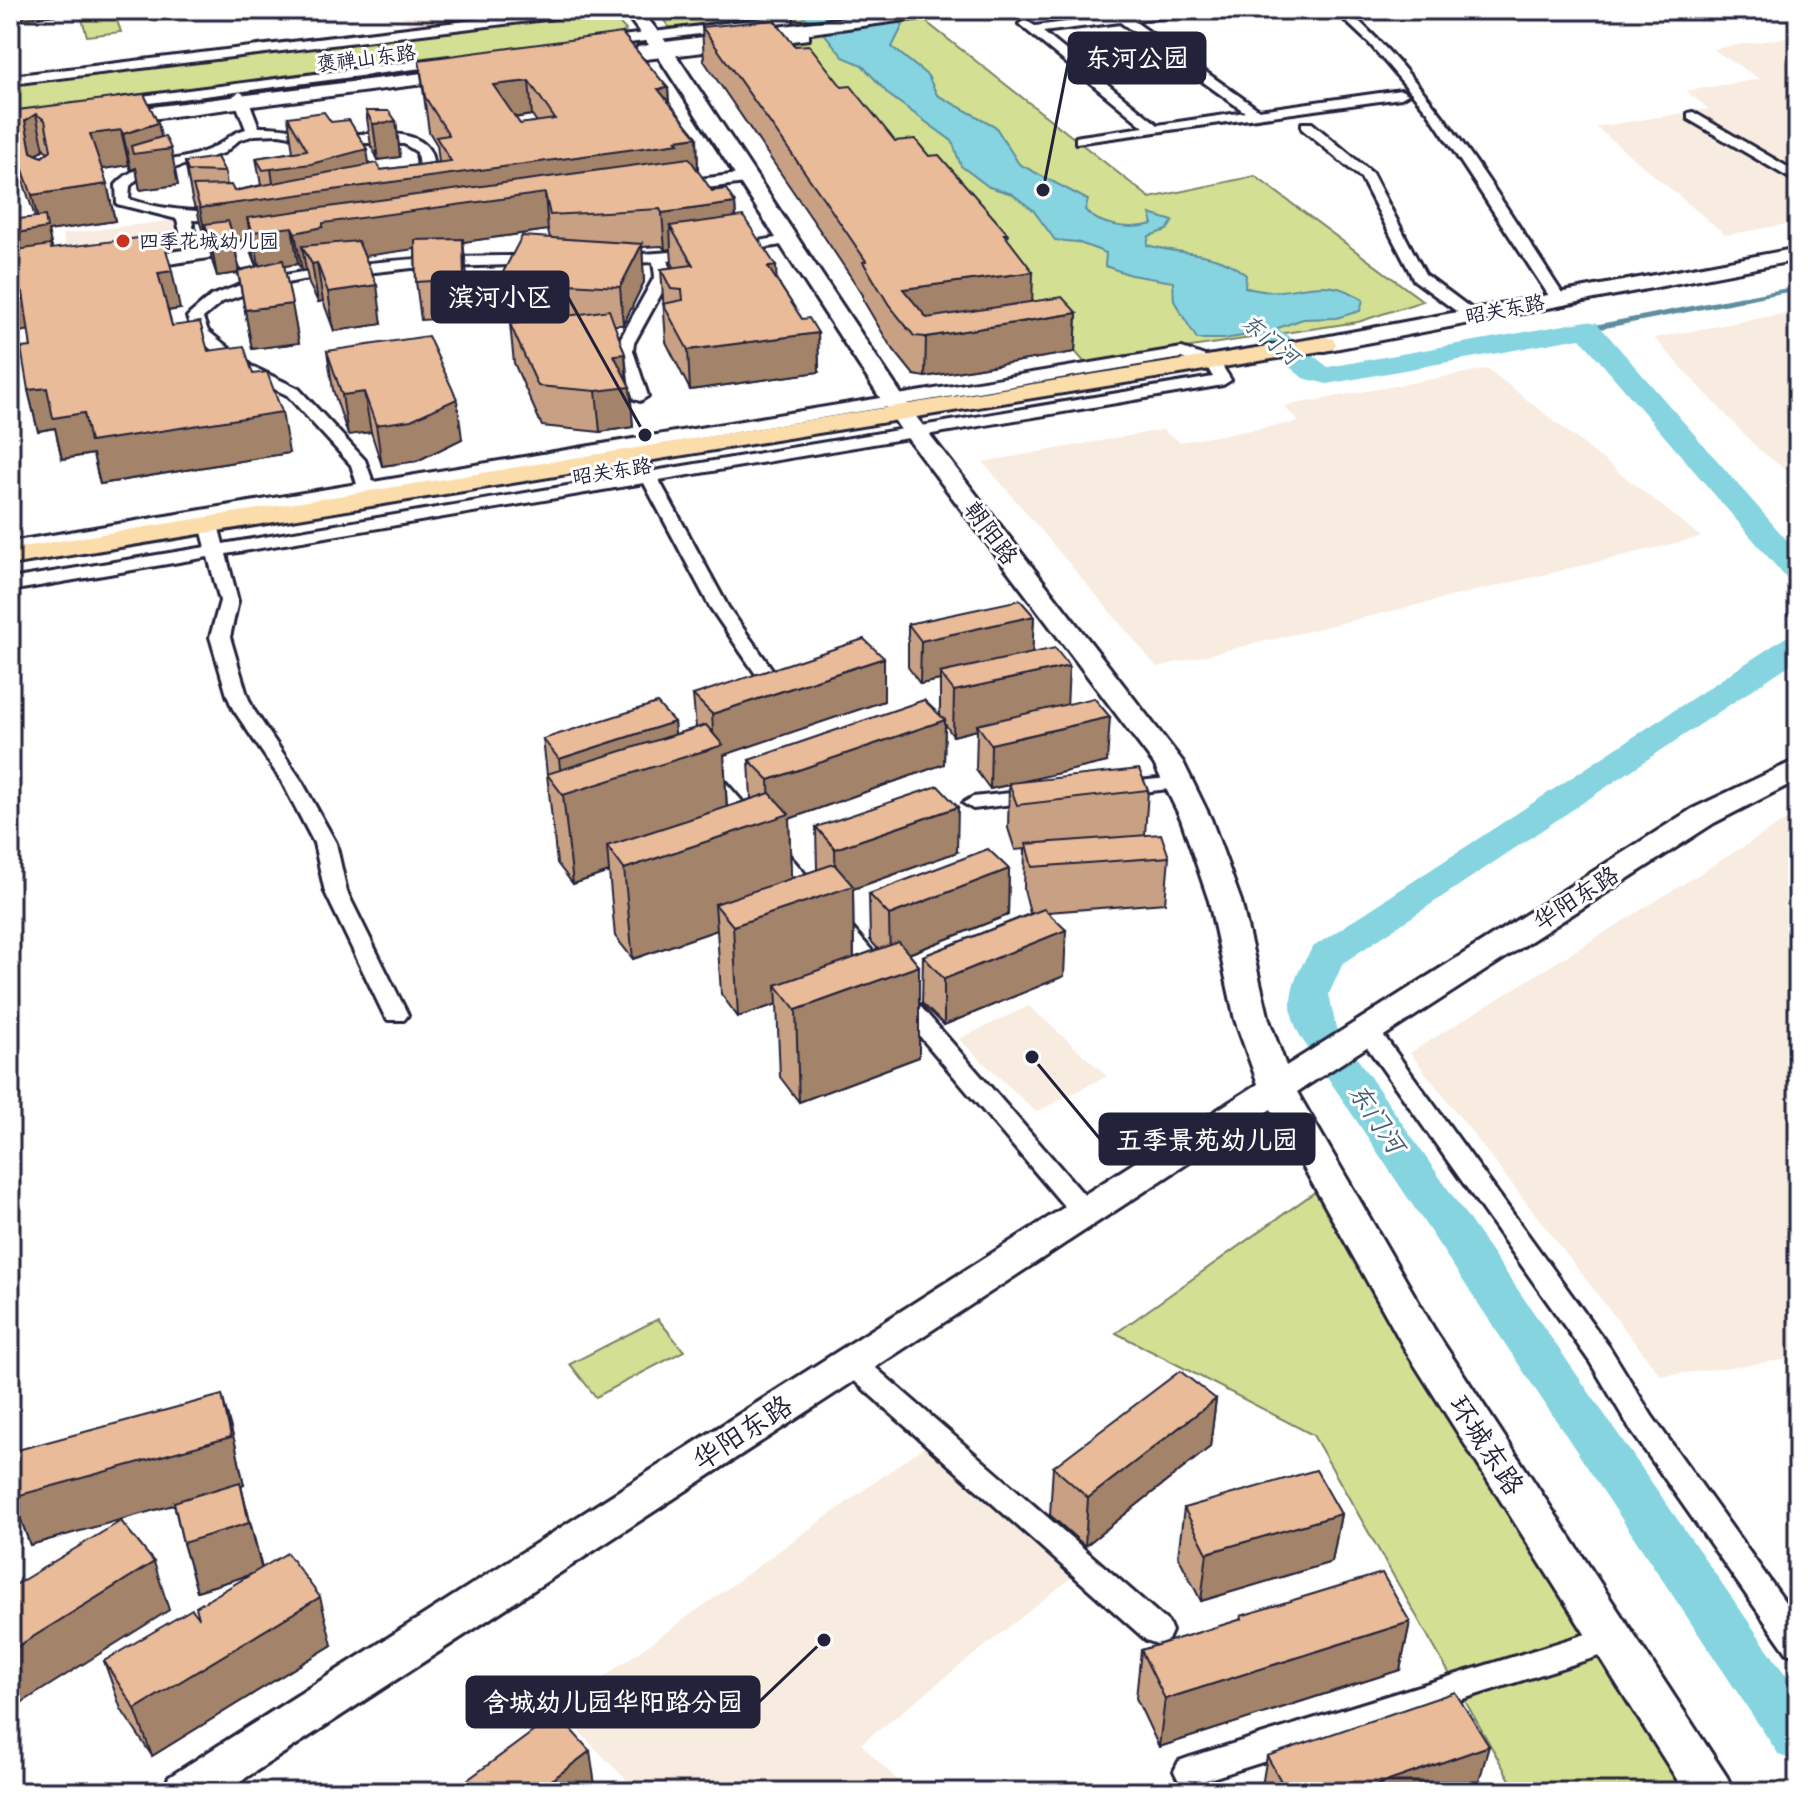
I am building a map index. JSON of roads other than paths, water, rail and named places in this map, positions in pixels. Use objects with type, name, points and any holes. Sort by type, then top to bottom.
[{"type":"main road","name":"朝阳路","points":[[632,10],[660,45],[905,417],[1168,762],[1196,819],[1225,901],[1252,1020],[1288,1082]]},
{"type":"main road","points":[[584,52],[813,30],[941,10]]},
{"type":"main road","name":"褒禅山东路","points":[[93,120],[485,71]]},
{"type":"main road","name":"昭关东路","points":[[10,572],[643,465],[905,417],[1195,373],[1213,364],[1798,254]]},
{"type":"main road","name":"昭关东路","points":[[10,557],[212,538],[369,493],[643,465]]},
{"type":"main road","name":"华阳东路","points":[[185,1792],[1703,816],[1798,768]]},
{"type":"main road","name":"环城东路","points":[[1288,1082],[1420,1340],[1711,1792]]},
{"type":"street","points":[[10,80],[587,10]]},
{"type":"street","points":[[1074,10],[1091,22]]},
{"type":"street","points":[[1155,129],[1029,27],[1187,10]]},
{"type":"street","points":[[1340,10],[1371,36],[1405,73],[1461,151],[1558,299]]},
{"type":"street","points":[[1122,18],[1257,115]]},
{"type":"street","points":[[634,57],[660,45],[788,19]]},
{"type":"street","points":[[104,104],[465,59]]},
{"type":"street","points":[[1081,140],[1401,94]]},
{"type":"street","points":[[242,101],[254,131]]},
{"type":"street","points":[[1693,116],[1798,179]]},
{"type":"street","points":[[1307,126],[1367,176],[1419,277],[1472,316]]},
{"type":"street","points":[[279,130],[325,138],[406,140],[424,150],[427,164],[418,176],[405,183],[360,198],[247,214],[184,216],[148,210],[122,201],[123,185],[132,176],[219,150],[234,137],[254,131],[279,130]]},
{"type":"street","points":[[652,191],[747,178]]},
{"type":"street","points":[[184,216],[191,254]]},
{"type":"street","points":[[116,265],[305,239]]},
{"type":"street","points":[[593,261],[660,258],[788,240]]},
{"type":"street","points":[[241,248],[255,287]]},
{"type":"street","points":[[640,396],[625,351],[626,343],[663,276],[660,258]]},
{"type":"street","points":[[369,493],[359,464],[293,392],[245,369],[201,333],[195,317],[201,308],[228,294],[353,267],[402,262],[552,260]]},
{"type":"street","points":[[10,547],[905,417]]},
{"type":"street","points":[[643,465],[719,607],[762,669]]},
{"type":"street","points":[[10,585],[212,538],[229,601],[220,637],[237,695],[243,709],[291,780],[325,843],[336,892],[396,1015]]},
{"type":"street","points":[[697,761],[1084,1212]]},
{"type":"street","points":[[1099,791],[1179,783]]},
{"type":"street","points":[[973,803],[1068,794]]},
{"type":"street","points":[[1363,1034],[1600,1355],[1642,1424],[1798,1644]]},
{"type":"street","points":[[851,1362],[1157,1631]]},
{"type":"street","points":[[1190,1771],[1612,1639]]},
{"type":"water","points":[[794,10],[885,10],[903,25],[892,47],[928,76],[937,95],[995,126],[1019,164],[1088,200],[1085,210],[1091,216],[1126,227],[1153,224],[1150,214],[1173,221],[1167,230],[1149,236],[1147,245],[1223,261],[1246,275],[1245,287],[1261,291],[1318,286],[1347,291],[1363,300],[1360,311],[1336,318],[1303,319],[1267,332],[1224,339],[1197,339],[1174,301],[1173,282],[1131,275],[1105,266],[1106,253],[1077,242],[1055,240],[1033,210],[1012,194],[989,187],[961,166],[952,141],[889,95],[862,65],[843,57],[819,27]]},
{"type":"waterway","points":[[1730,301],[1798,288]]},
{"type":"waterway","points":[[1587,329],[1741,299]]},
{"type":"waterway","name":"东门河","points":[[1226,301],[1313,372],[1327,376],[1587,329],[1798,572]]},
{"type":"waterway","name":"东门河","points":[[1798,644],[1327,956],[1309,994],[1316,1029],[1798,1738]]},
{"type":"place","name":"东河公园","points":[[1043,190]]},
{"type":"place","name":"四季花城幼儿园","points":[[123,241]]},
{"type":"place","name":"滨河小区","points":[[645,435]]},
{"type":"place","name":"五季景苑幼儿园","points":[[1032,1057]]},
{"type":"place","name":"含城幼儿园华阳路分园","points":[[824,1640]]}]
